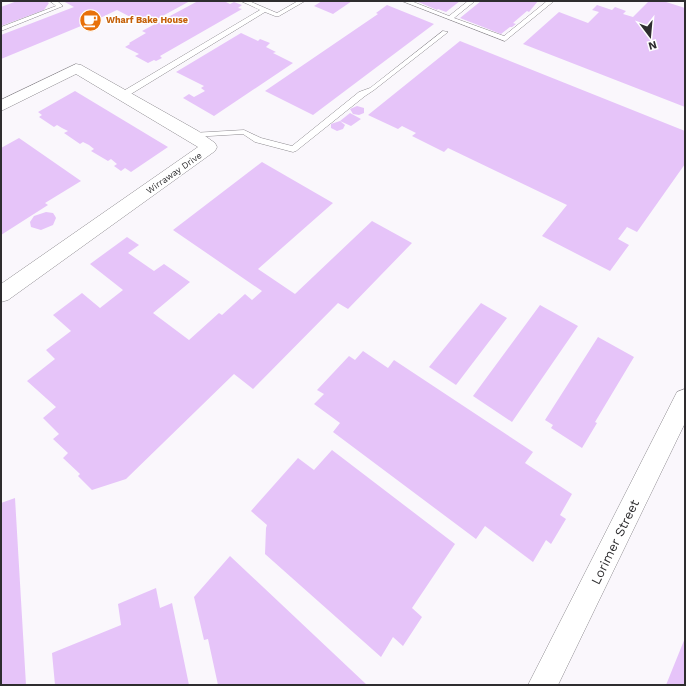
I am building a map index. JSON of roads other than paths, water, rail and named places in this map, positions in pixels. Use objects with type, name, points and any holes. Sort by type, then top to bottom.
[{"type":"street","name":"Wirraway Drive","points":[[1,106],[76,68],[123,94],[192,135],[209,147],[1,294]]},
{"type":"street","name":"Lorimer Street","points":[[544,685],[685,399]]},
{"type":"lane","points":[[1,29],[60,6],[53,1]]},
{"type":"lane","points":[[244,1],[277,15],[302,1]]},
{"type":"lane","points":[[405,1],[505,39],[551,1]]},
{"type":"lane","points":[[450,18],[472,1]]},
{"type":"lane","points":[[123,94],[265,10]]},
{"type":"lane","points":[[192,135],[244,132],[258,140],[293,149],[362,94],[372,89],[445,32]]},
{"type":"place","name":"Wharf Bake House","points":[[90,20]]}]
